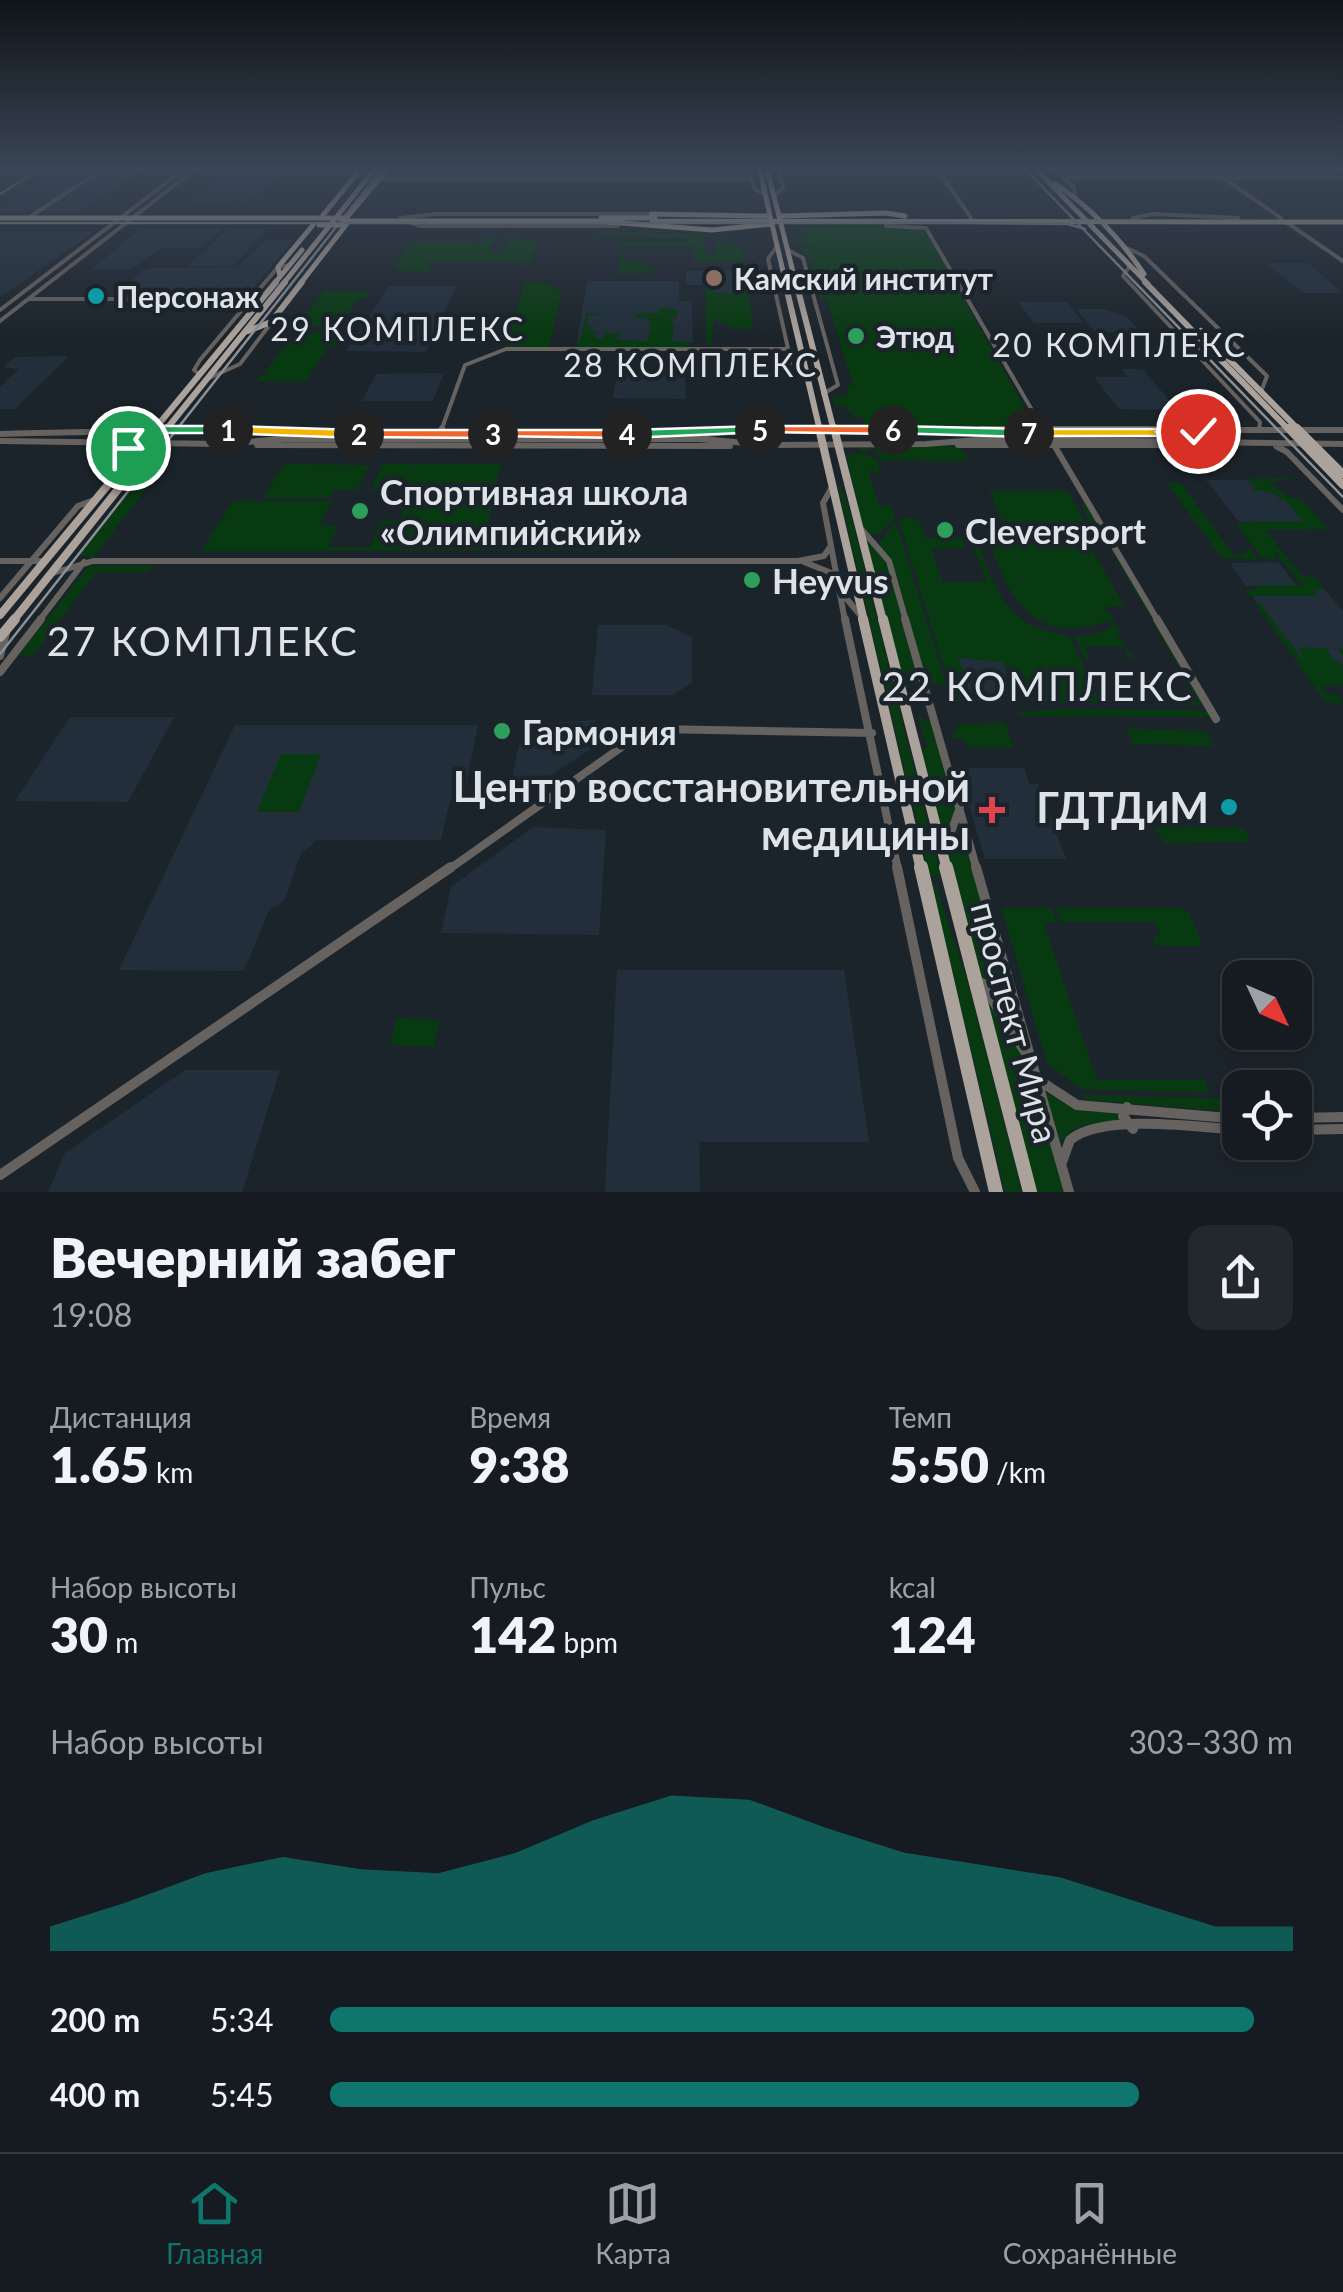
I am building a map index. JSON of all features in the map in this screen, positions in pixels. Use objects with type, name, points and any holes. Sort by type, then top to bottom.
[{"type":"main road","points":[[280,276],[278,267],[315,226]]},
{"type":"main road","points":[[0,615],[158,420],[242,336],[324,226]]},
{"type":"main road","points":[[242,336],[272,322],[344,226]]},
{"type":"main road","points":[[618,226],[773,228]]},
{"type":"main road","name":"проспект Мира","points":[[781,226],[832,425],[832,487],[996,1192]]},
{"type":"main road","points":[[1087,226],[1280,421],[1300,430],[1343,485]]},
{"type":"main road","points":[[1104,226],[1126,247],[1137,267],[1261,392],[1303,444],[1322,452],[1343,474]]},
{"type":"main road","name":"проспект Мира","points":[[773,228],[812,394],[821,425],[834,448],[857,525],[1030,1192]]},
{"type":"main road","points":[[1110,246],[1126,247]]},
{"type":"main road","points":[[3,632],[166,429],[213,357],[280,276],[294,265]]},
{"type":"main road","points":[[213,357],[224,357]]},
{"type":"main road","points":[[812,394],[820,398],[823,394]]},
{"type":"main road","points":[[103,490],[114,486],[118,489]]},
{"type":"main road","points":[[832,487],[846,486]]},
{"type":"main road","points":[[927,888],[936,880],[950,888]]},
{"type":"street","points":[[0,310],[110,226]]},
{"type":"street","points":[[0,321],[122,226]]},
{"type":"street","points":[[419,226],[618,226]]},
{"type":"street","points":[[926,226],[1043,429]]},
{"type":"street","points":[[1291,226],[1343,261]]},
{"type":"street","points":[[92,240],[104,240]]},
{"type":"street","points":[[777,246],[768,260],[787,349],[791,362],[807,373]]},
{"type":"street","points":[[1126,247],[1144,256],[1267,376],[1261,392]]},
{"type":"street","points":[[788,250],[803,258],[838,384],[823,394]]},
{"type":"street","points":[[272,322],[240,364],[202,377],[194,370],[278,267],[294,265],[309,272]]},
{"type":"street","points":[[1129,266],[1123,276],[1260,422],[1260,430]]},
{"type":"street","points":[[46,274],[49,278],[62,274]]},
{"type":"street","points":[[28,299],[252,299]]},
{"type":"street","points":[[224,332],[240,325]]},
{"type":"street","points":[[440,434],[464,366],[506,350],[787,349]]},
{"type":"street","points":[[133,429],[158,420]]},
{"type":"street","points":[[1274,430],[1281,426],[1280,421]]},
{"type":"street","points":[[231,444],[330,439],[715,436],[758,430],[806,430],[821,425],[853,430],[1274,430],[1290,425],[1319,430]]},
{"type":"street","points":[[3,439],[31,431],[166,429],[715,436],[744,444]]},
{"type":"street","points":[[49,444],[49,435],[66,430]]},
{"type":"street","points":[[231,444],[247,438],[245,430]]},
{"type":"street","points":[[756,445],[744,436],[758,430]]},
{"type":"street","points":[[910,430],[1220,430]]},
{"type":"street","points":[[910,430],[921,438],[911,444]]},
{"type":"street","points":[[1220,430],[1216,438],[1232,444]]},
{"type":"street","points":[[1300,430],[1343,430]]},
{"type":"street","points":[[17,442],[33,437],[31,431]]},
{"type":"street","points":[[926,444],[988,439],[1208,442],[1210,438],[1193,431]]},
{"type":"street","points":[[266,441],[261,436],[269,432]]},
{"type":"street","points":[[944,432],[930,438],[944,442]]},
{"type":"street","points":[[3,439],[49,444],[744,444],[834,448],[856,444],[1303,444]]},
{"type":"street","points":[[0,449],[3,439]]},
{"type":"street","points":[[330,439],[343,446]]},
{"type":"street","points":[[1201,442],[1232,444]]},
{"type":"street","points":[[121,444],[132,453]]},
{"type":"street","points":[[1272,444],[1288,452],[1343,510]]},
{"type":"street","points":[[1288,444],[1313,448],[1343,444]]},
{"type":"street","points":[[1322,452],[1331,444]]},
{"type":"street","points":[[1054,446],[1216,719]]},
{"type":"street","points":[[832,487],[823,503],[830,547],[958,1158],[975,1192]]},
{"type":"street","points":[[0,598],[78,506],[95,499]]},
{"type":"street","points":[[857,525],[888,561],[1068,1192]]},
{"type":"street","points":[[72,547],[74,555],[85,561]]},
{"type":"street","points":[[48,576],[85,561],[798,562],[824,556],[830,547]]},
{"type":"street","points":[[0,561],[43,561]]},
{"type":"street","points":[[0,672],[85,561]]},
{"type":"street","points":[[798,562],[827,569],[836,576]]},
{"type":"street","points":[[839,590],[864,619]]},
{"type":"street","points":[[0,656],[3,632]]},
{"type":"street","points":[[0,1176],[640,734],[656,729],[872,733]]},
{"type":"street","points":[[942,858],[960,807]]},
{"type":"street","points":[[969,963],[1032,1064]]},
{"type":"street","points":[[1037,1078],[1058,1096],[1078,1105],[1128,1106],[1167,1115],[1222,1118]]},
{"type":"street","points":[[1128,1106],[1123,1116],[1133,1128]]},
{"type":"street","points":[[1312,1118],[1343,1117]]},
{"type":"street","points":[[1063,1174],[1062,1156],[1079,1133],[1092,1129],[1222,1129]]},
{"type":"street","points":[[1312,1130],[1343,1129]]},
{"type":"shaded area","points":[[140,229],[222,229],[201,248],[161,248],[131,269],[92,269]]},
{"type":"shaded area","points":[[228,229],[267,229],[233,266],[188,266]]},
{"type":"shaded area","points":[[0,231],[95,231],[0,295]]},
{"type":"shaded area","points":[[265,240],[294,240],[245,298],[114,298],[141,271],[151,268],[238,267]]},
{"type":"shaded area","points":[[1265,263],[1308,263],[1343,293],[1304,293]]},
{"type":"shaded area","name":"Камский институт","points":[[686,271],[741,271],[744,294],[712,294],[711,285],[686,285]]},
{"type":"shaded area","points":[[587,281],[679,281],[679,301],[692,301],[693,343],[577,343]]},
{"type":"shaded area","points":[[389,286],[457,286],[426,352],[346,351]]},
{"type":"shaded area","points":[[1018,302],[1067,302],[1084,323],[1034,323]]},
{"type":"shaded area","points":[[1076,309],[1103,309],[1126,316],[1141,332],[1095,332]]},
{"type":"shaded area","points":[[69,356],[15,409],[0,409],[0,387],[19,369],[3,368],[15,357]]},
{"type":"shaded area","points":[[1122,369],[1142,369],[1178,410],[1119,409],[1094,377],[1127,377]]},
{"type":"shaded area","points":[[618,371],[685,371],[686,399],[613,398]]},
{"type":"shaded area","points":[[444,373],[433,401],[362,401],[376,374]]},
{"type":"shaded area","points":[[1206,480],[1245,480],[1278,492],[1304,522],[1239,522]]},
{"type":"shaded area","points":[[1278,562],[1296,585],[1246,586],[1230,563]]},
{"type":"shaded area","points":[[1325,590],[1343,611],[1343,679],[1308,674],[1250,593]]},
{"type":"shaded area","points":[[598,625],[666,625],[692,637],[692,682],[673,695],[592,695]]},
{"type":"shaded area","points":[[958,658],[1004,661],[1010,696],[970,695]]},
{"type":"shaded area","points":[[70,717],[174,717],[128,802],[15,801]]},
{"type":"shaded area","points":[[594,720],[609,737],[523,794],[513,774],[523,725]]},
{"type":"shaded area","points":[[235,725],[478,725],[465,789],[450,800],[441,840],[317,840],[301,854],[284,901],[269,910],[244,971],[119,970]]},
{"type":"shaded area","points":[[958,768],[1024,768],[1029,784],[1038,784],[1066,859],[985,859]]},
{"type":"shaded area","points":[[533,827],[606,830],[599,935],[441,933],[451,887]]},
{"type":"shaded area","points":[[617,970],[844,970],[869,1142],[699,1142],[700,1192],[605,1192]]},
{"type":"shaded area","points":[[185,1070],[280,1070],[242,1192],[48,1192],[65,1153]]},
{"type":"green space","points":[[825,226],[914,226],[924,229],[1035,426],[865,426],[862,416],[855,419],[844,406],[834,405],[833,398],[848,395],[847,387],[853,385],[827,300],[821,300],[810,265],[816,261],[810,261],[797,246],[811,246],[795,242],[795,236],[807,239],[805,232],[794,232],[808,230],[803,227],[849,226]]},
{"type":"green space","points":[[600,229],[603,233],[634,233],[642,229],[643,234],[702,233],[705,254],[716,254],[716,237],[721,237],[726,242],[720,245],[741,244],[744,262],[694,262],[692,247],[624,247],[622,260],[645,260],[644,266],[653,268],[653,272],[618,273],[622,242],[686,242],[687,238],[598,237]]},
{"type":"green space","points":[[510,234],[517,240],[538,240],[530,265],[524,266],[524,261],[432,262],[424,266],[432,267],[429,272],[394,270],[410,242],[480,245],[489,235],[496,235],[489,253],[508,251],[504,250],[507,241],[512,240],[508,238]]},
{"type":"green space","points":[[741,269],[746,269],[753,328],[734,329],[714,319],[711,345],[707,345],[705,287],[715,293],[742,292]]},
{"type":"green space","points":[[525,282],[540,282],[562,291],[549,347],[506,347]]},
{"type":"green space","points":[[324,291],[373,291],[367,293],[369,298],[358,298],[340,326],[297,326]]},
{"type":"green space","points":[[658,309],[678,311],[676,318],[669,319],[673,323],[673,337],[669,340],[689,343],[690,347],[581,348],[575,343],[580,341],[586,313],[605,314],[588,316],[587,325],[595,328],[584,329],[598,332],[592,336],[603,340],[604,334],[622,333],[618,340],[648,341],[651,324],[646,318],[635,317],[635,313],[658,313]]},
{"type":"green space","points":[[345,332],[340,346],[328,346],[306,381],[254,381],[269,372],[265,372],[295,333]]},
{"type":"green space","points":[[859,446],[960,446],[969,461],[880,460],[875,448],[860,453]]},
{"type":"green space","points":[[162,454],[173,454],[93,558],[78,554]]},
{"type":"green space","points":[[846,454],[854,460],[853,454],[866,454],[877,460],[881,474],[868,470],[879,505],[891,505],[895,519],[877,535],[868,534],[862,526]]},
{"type":"green space","points":[[284,464],[369,465],[357,490],[334,490],[329,498],[263,498]]},
{"type":"green space","points":[[382,464],[501,464],[483,547],[692,550],[201,551],[233,501],[332,501],[320,524],[338,527],[328,547],[370,548],[381,521],[400,520],[410,490],[371,490]]},
{"type":"green space","points":[[1300,478],[1269,482],[1287,497],[1301,499],[1328,529],[1265,530],[1302,576],[1315,577],[1325,590],[1315,590],[1316,596],[1249,596],[1245,590],[1258,589],[1256,585],[1296,585],[1288,574],[1299,586],[1303,585],[1277,555],[1279,552],[1274,552],[1277,559],[1263,559],[1237,525],[1303,521],[1285,500],[1274,500],[1281,497],[1265,489],[1271,499],[1264,491],[1251,491],[1255,485],[1244,479]]},
{"type":"green space","points":[[1167,483],[1181,483],[1233,554],[1245,555],[1243,551],[1251,549],[1258,560],[1221,557]]},
{"type":"green space","points":[[838,486],[852,519],[941,877],[929,875]]},
{"type":"green space","points":[[989,491],[1068,491],[1085,522],[1090,522],[1081,504],[1085,504],[1202,703],[1200,705],[1159,703],[1199,702],[1096,524],[1046,524],[1050,532],[1083,533],[1124,606],[1105,607],[1120,632],[1116,633],[1134,657],[1129,660],[1125,646],[1085,646],[1090,660],[1086,660],[1074,636],[1093,635],[1112,627],[1110,620],[1091,626],[1058,627],[1031,614],[1009,588],[994,555],[995,540],[1015,530],[1047,530],[1045,524],[1004,525]]},
{"type":"green space","points":[[918,519],[926,538],[961,537],[965,548],[931,548],[943,582],[987,582],[971,541],[979,541],[998,522],[999,526],[983,538],[981,548],[997,590],[1020,618],[1041,629],[1069,636],[1101,704],[1016,700],[1010,697],[1004,681],[1008,672],[1004,662],[959,658],[970,695],[956,703],[951,673],[946,673],[917,581],[921,580],[914,570],[899,521]]},
{"type":"green space","points":[[896,522],[946,684],[927,684],[891,561],[878,544]]},
{"type":"green space","points":[[864,535],[887,561],[922,685],[903,685]]},
{"type":"green space","points":[[89,566],[154,566],[148,572],[96,572],[32,656],[19,655]]},
{"type":"green space","points":[[1254,602],[1259,602],[1304,661],[1299,647],[1343,649],[1343,656],[1337,649],[1326,649],[1334,661],[1343,665],[1343,685],[1321,685],[1327,695],[1338,695],[1343,703],[1326,703]]},
{"type":"green space","points":[[1055,709],[1193,710],[1210,713],[1212,717],[1017,713]]},
{"type":"green space","points":[[918,717],[932,723],[956,807],[944,840],[922,759],[923,748],[928,748]]},
{"type":"green space","points":[[1006,723],[1013,747],[968,748],[964,739],[951,738],[960,724]]},
{"type":"green space","points":[[1126,728],[1207,732],[1214,746],[1133,744]]},
{"type":"green space","points":[[281,754],[321,754],[299,812],[257,812]]},
{"type":"green space","points":[[958,825],[1021,1038],[979,973],[947,854]]},
{"type":"green space","points":[[1154,827],[1244,828],[1251,842],[1165,843]]},
{"type":"green space","points":[[935,883],[969,986],[1022,1192],[1005,1192],[932,887]]},
{"type":"green space","points":[[1001,908],[1052,908],[1057,922],[1044,923],[1097,1080],[1204,1080],[1210,1093],[1081,1089],[1047,1063]]},
{"type":"green space","points":[[1056,908],[1181,908],[1189,913],[1202,942],[1199,946],[1157,946],[1153,936],[1161,935],[1155,922],[1061,922]]},
{"type":"green space","points":[[985,996],[1029,1066],[1064,1192],[1036,1192]]},
{"type":"green space","points":[[397,1018],[440,1020],[434,1047],[390,1045]]},
{"type":"green space","points":[[1044,1092],[1080,1111],[1116,1112],[1120,1123],[1078,1127],[1059,1145]]},
{"type":"green space","points":[[1084,1095],[1222,1099],[1222,1111],[1086,1100]]},
{"type":"tram line","points":[[0,654],[337,226]]},
{"type":"tram line","points":[[1074,226],[1082,228]]},
{"type":"tram line","points":[[1082,228],[1343,497]]},
{"type":"place","name":"Камский институт","points":[[714,278]]},
{"type":"place","name":"Персонаж","points":[[96,296]]},
{"type":"place","name":"Этюд","points":[[856,336]]},
{"type":"place","name":"Спортивная школа «Олимпийский»","points":[[360,511]]},
{"type":"place","name":"Cleversport","points":[[945,530]]},
{"type":"place","name":"Heyvus","points":[[752,580]]},
{"type":"place","name":"Гармония","points":[[502,731]]},
{"type":"place","name":"ГДТДиМ","points":[[1229,807]]},
{"type":"place","name":"Центр восстановительной медицины","points":[[992,810]]},
{"type":"district","name":"29 КОМПЛЕКС","points":[[398,328]]},
{"type":"district","name":"20 КОМПЛЕКС","points":[[1120,344]]},
{"type":"district","name":"28 КОМПЛЕКС","points":[[691,364]]},
{"type":"district","name":"27 КОМПЛЕКС","points":[[203,641]]},
{"type":"district","name":"22 КОМПЛЕКС","points":[[1038,686]]},
{"type":"route","points":[[128,448],[132,453],[151,430],[166,429],[286,434],[670,435],[744,430],[1048,434],[1198,431]]}]
